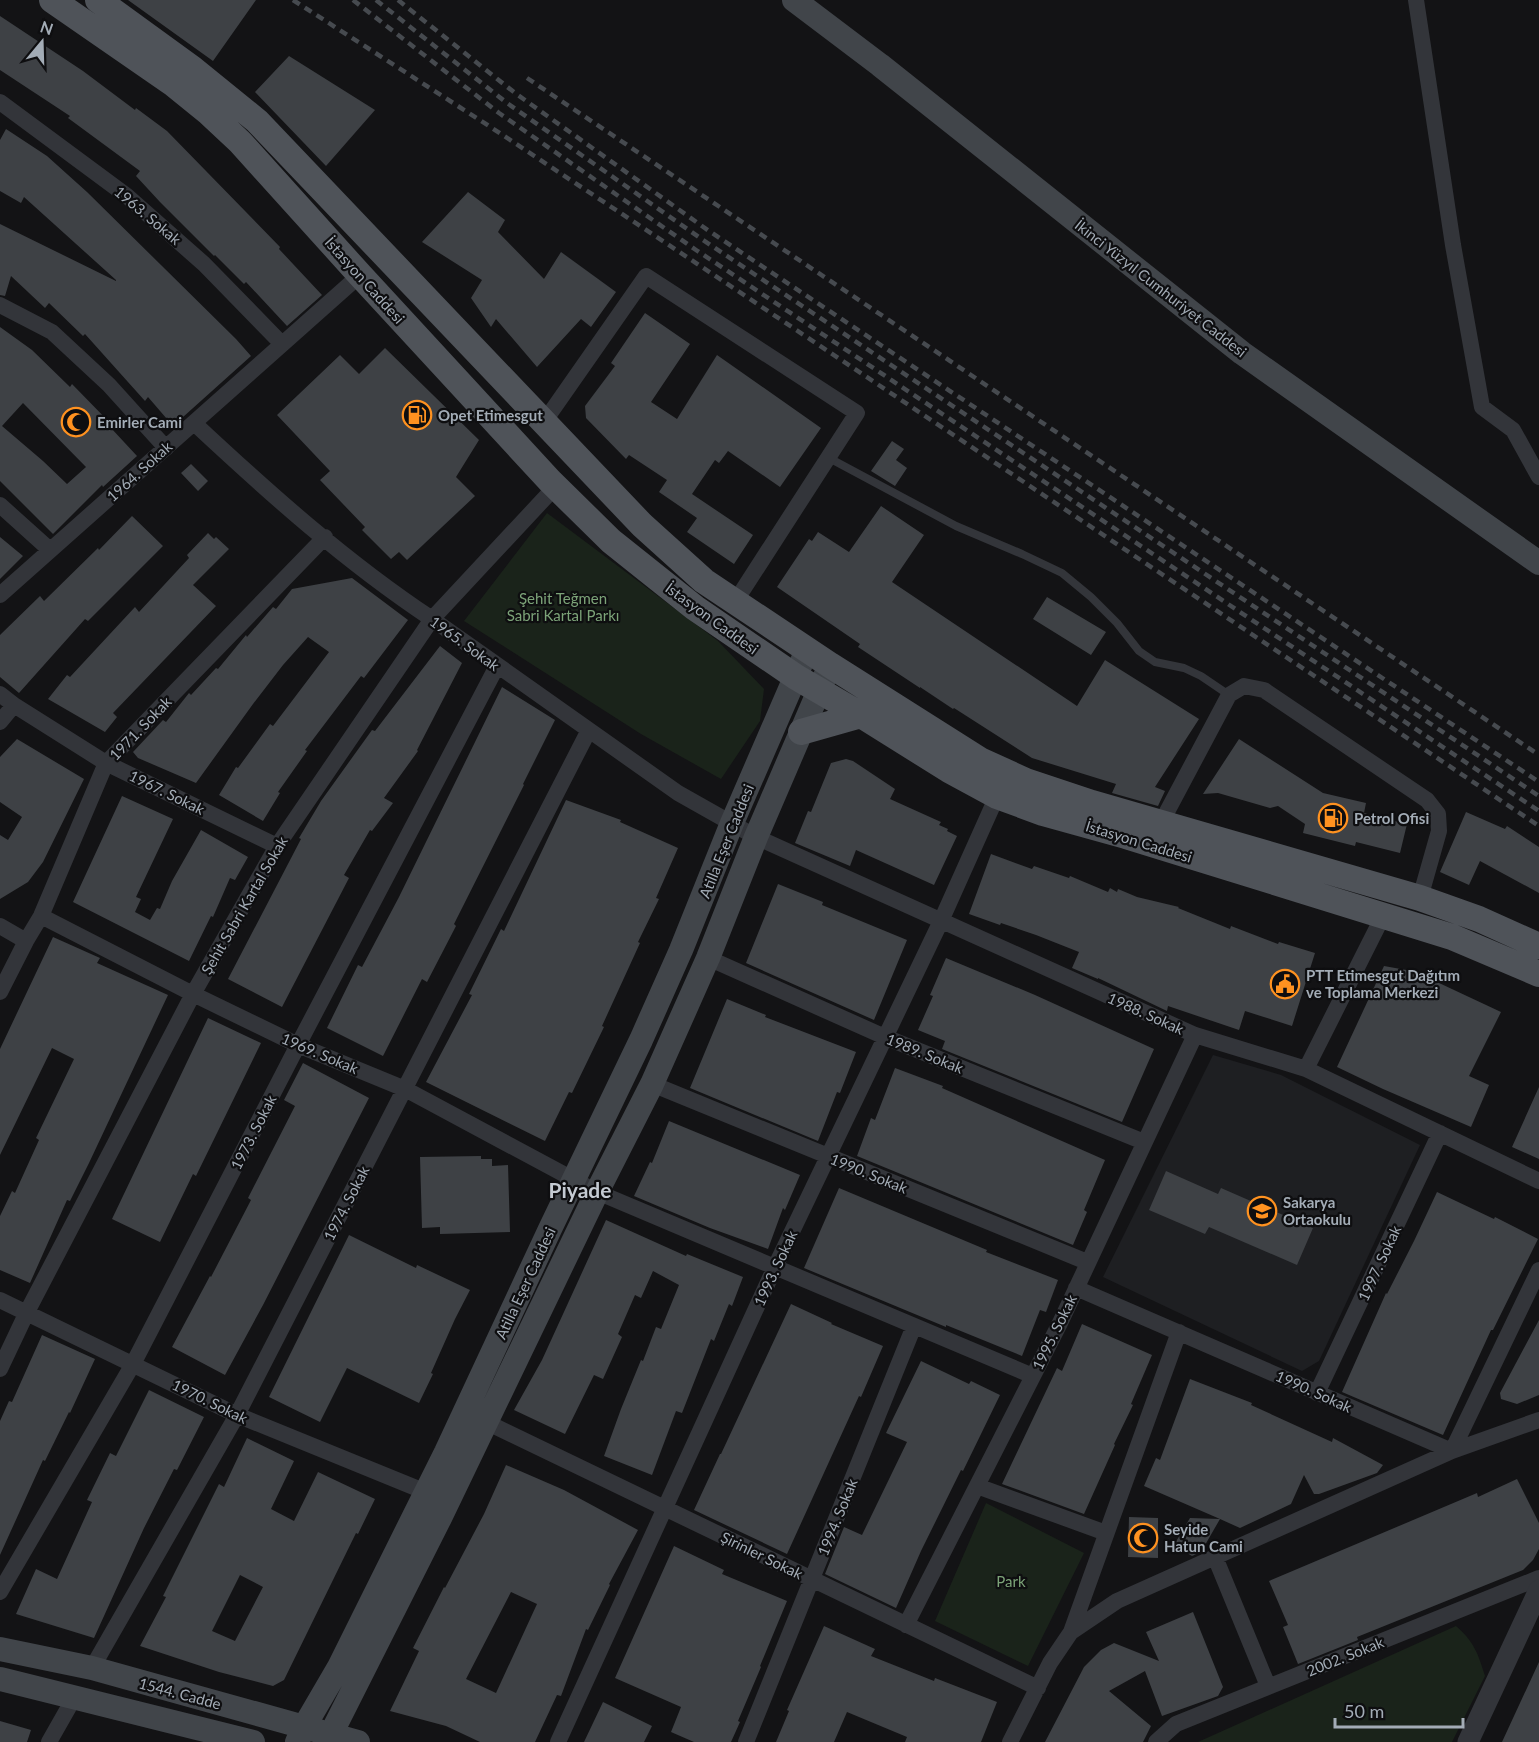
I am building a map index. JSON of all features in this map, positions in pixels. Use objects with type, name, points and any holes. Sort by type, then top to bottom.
[{"type":"main road","name":"İstasyon Caddesi","points":[[52,0],[172,83],[240,142],[556,486],[611,541],[695,608],[796,677],[949,770],[997,796],[1043,813],[1126,836],[1452,937],[1539,974]]},
{"type":"main road","name":"İstasyon Caddesi","points":[[98,0],[193,69],[257,121],[642,525],[704,581],[807,650],[980,760],[1037,784],[1092,804],[1420,898],[1479,919],[1539,946]]},
{"type":"main road","name":"İkinci Yüzyıl Cumhuriyet Caddesi","points":[[794,0],[880,65],[1242,353],[1539,563]]},
{"type":"main road","name":"Atilla Eşer Caddesi","points":[[300,1734],[339,1667],[426,1492],[641,1040],[807,650]]},
{"type":"main road","name":"Atilla Eşer Caddesi","points":[[329,1738],[440,1518],[597,1192],[652,1084],[708,958],[756,837],[830,665]]},
{"type":"main road","points":[[801,732],[861,715]]},
{"type":"main road","name":"1544. Cadde","points":[[0,1649],[92,1668],[300,1734],[358,1742]]},
{"type":"main road","name":"1544. Cadde","points":[[0,1678],[253,1742]]},
{"type":"street","points":[[1416,0],[1451,233],[1482,407],[1514,430],[1539,477]]},
{"type":"street","name":"1963. Sokak","points":[[0,102],[127,196],[204,264],[282,344]]},
{"type":"street","name":"1964. Sokak","points":[[0,595],[360,275]]},
{"type":"street","points":[[544,422],[646,276],[857,413],[735,602]]},
{"type":"street","points":[[0,305],[52,332],[109,385],[166,447]]},
{"type":"street","name":"1965. Sokak","points":[[194,423],[259,484],[391,591],[678,793],[756,837]]},
{"type":"street","name":"Şehit Sabri Kartal Sokak","points":[[0,1369],[27,1312],[193,994],[277,846],[432,619],[556,486]]},
{"type":"street","points":[[0,505],[50,550]]},
{"type":"street","name":"1971. Sokak","points":[[0,992],[41,916],[106,763],[325,537]]},
{"type":"street","name":"1973. Sokak","points":[[0,1592],[134,1365],[297,1044],[497,666]]},
{"type":"street","points":[[1161,823],[1229,695],[1244,686],[1264,690],[1427,800],[1438,814],[1439,831],[1420,898]]},
{"type":"street","name":"1967. Sokak","points":[[0,694],[106,763],[277,846]]},
{"type":"street","points":[[0,722],[14,705]]},
{"type":"street","name":"1974. Sokak","points":[[92,1668],[237,1415],[589,730]]},
{"type":"street","name":"1993. Sokak","points":[[558,1742],[775,1267],[941,921],[997,796]]},
{"type":"street","name":"1988. Sokak","points":[[756,837],[1194,1035],[1306,1069],[1539,1181]]},
{"type":"street","name":"1969. Sokak","points":[[41,916],[297,1044],[405,1089],[597,1192],[1033,1376]]},
{"type":"street","points":[[1306,1069],[1383,916]]},
{"type":"street","points":[[0,926],[26,941]]},
{"type":"street","name":"1989. Sokak","points":[[708,958],[885,1037],[1144,1142]]},
{"type":"street","name":"1995. Sokak","points":[[906,1625],[1076,1288],[1194,1035]]},
{"type":"street","name":"1990. Sokak","points":[[652,1084],[1087,1262]]},
{"type":"street","name":"1997. Sokak","points":[[1317,1393],[1440,1133]]},
{"type":"street","points":[[1452,1451],[1535,1287],[1539,1270]]},
{"type":"street","name":"1990. Sokak","points":[[1076,1288],[1452,1451]]},
{"type":"street","name":"1970. Sokak","points":[[0,1300],[237,1415],[426,1492]]},
{"type":"street","name":"1994. Sokak","points":[[746,1742],[914,1326]]},
{"type":"street","points":[[1010,1742],[1050,1663],[1071,1632],[1179,1332]]},
{"type":"street","points":[[1071,1632],[1117,1601],[1452,1451],[1539,1420]]},
{"type":"street","name":"Şirinler Sokak","points":[[486,1422],[1038,1688]]},
{"type":"street","points":[[977,1486],[1106,1533]]},
{"type":"street","points":[[1215,1557],[1268,1686]]},
{"type":"street","name":"2002. Sokak","points":[[1156,1742],[1176,1724],[1539,1578]]},
{"type":"street","points":[[1468,1742],[1539,1590]]},
{"type":"street","points":[[49,1742],[74,1698]]},
{"type":"lane","points":[[829,458],[956,526],[1062,573],[1117,623],[1139,651],[1155,662],[1184,668],[1201,676],[1229,695]]},
{"type":"shaded area","name":"Sakarya Ortaokulu","points":[[1213,1055],[1281,1075],[1420,1145],[1319,1361],[1302,1371],[1103,1277]]},
{"type":"green space","name":"Şehit Teğmen Sabri Kartal Parkı","points":[[547,513],[718,641],[764,689],[760,721],[721,779],[641,734],[464,621]]},
{"type":"green space","name":"Park","points":[[986,1503],[1084,1553],[1028,1666],[935,1621]]},
{"type":"green space","points":[[1456,1626],[1475,1648],[1485,1676],[1452,1742],[1198,1742]]},
{"type":"building","points":[[128,0],[256,0],[213,61]]},
{"type":"building","points":[[0,16],[167,131],[280,247],[279,249],[322,295],[287,326],[246,282],[244,284],[160,202],[136,176],[140,171],[68,118],[70,116],[0,70]]},
{"type":"building","points":[[289,56],[375,110],[326,166],[255,92]]},
{"type":"building","points":[[6,129],[47,156],[87,192],[251,356],[173,426],[148,397],[145,401],[85,334],[83,336],[49,303],[45,308],[11,276],[5,296],[0,295],[0,224],[116,281],[24,197],[21,203],[0,191],[0,140]]},
{"type":"building","points":[[468,192],[505,220],[498,232],[544,279],[561,252],[616,292],[591,327],[581,319],[537,367],[496,319],[491,327],[471,298],[482,280],[422,242]]},
{"type":"building","points":[[645,313],[690,344],[651,402],[677,419],[717,355],[821,428],[780,487],[728,451],[719,463],[715,460],[692,494],[753,535],[734,564],[687,532],[697,518],[659,492],[667,480],[629,455],[626,459],[586,418],[585,406],[615,366],[611,363]]},
{"type":"building","points":[[0,327],[32,350],[70,387],[72,384],[113,426],[111,428],[137,456],[103,487],[102,485],[53,534],[0,481]],"holes":[[[23,403],[86,467],[67,484],[2,426]]]},
{"type":"building","points":[[385,348],[479,440],[456,477],[475,496],[407,560],[399,552],[391,559],[362,530],[365,527],[320,480],[330,471],[277,415],[340,355],[359,374]]},
{"type":"building","points":[[892,441],[904,449],[896,460],[907,468],[895,486],[871,471]]},
{"type":"building","points":[[191,464],[208,481],[198,491],[181,473]]},
{"type":"building","points":[[881,506],[924,535],[892,582],[1077,706],[1105,660],[1199,719],[1155,787],[1165,791],[1158,806],[1112,793],[1116,784],[1032,758],[858,647],[860,644],[777,587],[809,539],[812,541],[818,532],[849,552]]},
{"type":"building","points":[[132,516],[163,546],[88,621],[85,619],[19,693],[0,677],[0,635],[40,596],[44,601]]},
{"type":"building","points":[[208,533],[229,549],[193,585],[216,606],[113,713],[117,717],[105,732],[48,699],[67,675],[70,677],[135,607],[139,612],[189,558],[187,555]]},
{"type":"building","points":[[0,537],[23,556],[0,579]]},
{"type":"building","points":[[352,578],[408,620],[364,678],[361,676],[305,750],[307,751],[278,792],[280,793],[263,821],[219,795],[236,767],[238,768],[270,724],[273,726],[329,652],[308,637],[253,704],[196,783],[138,758],[133,752],[163,720],[166,722],[189,693],[191,695],[216,668],[218,669],[246,635],[247,637],[273,607],[276,609],[292,589]]},
{"type":"building","points":[[1047,597],[1106,632],[1091,655],[1033,619]]},
{"type":"building","points":[[440,646],[462,663],[418,751],[384,798],[393,803],[372,831],[370,830],[344,875],[349,878],[282,1007],[228,979],[301,839],[299,838],[321,801],[372,730],[375,731]]},
{"type":"building","points":[[502,687],[555,720],[454,924],[456,926],[427,982],[422,979],[383,1056],[327,1028],[358,965],[362,967],[399,897]]},
{"type":"building","points":[[17,739],[84,779],[43,862],[28,882],[0,899],[0,835],[8,840],[22,817],[0,802],[0,757]]},
{"type":"building","points":[[1239,739],[1323,793],[1366,803],[1364,813],[1407,824],[1400,853],[1356,842],[1355,846],[1303,833],[1305,824],[1278,806],[1270,808],[1218,793],[1203,794]]},
{"type":"building","points":[[846,759],[853,761],[895,789],[890,799],[941,822],[939,825],[957,836],[934,885],[856,850],[850,866],[795,843],[808,811],[811,812],[831,763]]},
{"type":"building","points":[[122,796],[173,819],[136,897],[141,899],[135,912],[150,920],[157,908],[160,909],[172,881],[201,830],[248,857],[235,880],[230,878],[213,917],[211,916],[189,961],[73,902]]},
{"type":"building","points":[[566,800],[621,820],[620,822],[678,848],[656,898],[659,899],[602,1026],[604,1027],[572,1093],[569,1092],[545,1141],[426,1082],[472,995],[469,994],[501,929],[504,931]]},
{"type":"building","points":[[1466,812],[1505,829],[1507,826],[1539,847],[1539,893],[1480,861],[1469,885],[1440,872]]},
{"type":"building","points":[[991,854],[1032,869],[1034,866],[1069,878],[1070,876],[1108,892],[1110,888],[1117,892],[1118,889],[1137,897],[1179,907],[1230,929],[1231,926],[1278,944],[1279,942],[1315,953],[1292,1026],[1245,1011],[1239,1030],[1168,1006],[1167,1011],[1072,968],[1079,952],[1036,935],[969,914]]},
{"type":"building","points":[[778,884],[907,940],[874,1020],[746,963]]},
{"type":"building","points":[[53,937],[100,958],[97,963],[168,995],[89,1163],[70,1201],[67,1200],[30,1283],[0,1270],[0,1216],[12,1191],[15,1193],[39,1140],[36,1138],[74,1059],[52,1048],[0,1155],[0,1049]]},
{"type":"building","points":[[946,958],[1154,1049],[1122,1122],[942,1049],[945,1041],[918,1030]]},
{"type":"building","points":[[1384,966],[1423,973],[1422,975],[1501,1012],[1469,1076],[1489,1085],[1471,1127],[1337,1067]]},
{"type":"building","points":[[727,999],[766,1015],[765,1017],[856,1052],[818,1141],[690,1088]]},
{"type":"building","points":[[208,1018],[261,1043],[196,1176],[193,1174],[160,1242],[112,1219]]},
{"type":"building","points":[[303,1063],[369,1098],[225,1375],[172,1347],[251,1200],[248,1198],[295,1106],[284,1100]]},
{"type":"building","points":[[895,1068],[943,1086],[942,1088],[1105,1160],[1084,1210],[1087,1212],[1073,1245],[857,1156],[871,1118],[875,1120]]},
{"type":"building","points":[[1539,1087],[1539,1159],[1512,1147]]},
{"type":"building","points":[[669,1121],[800,1175],[785,1210],[783,1208],[768,1249],[710,1228],[634,1196],[650,1162],[652,1163]]},
{"type":"building","points":[[481,1156],[481,1159],[492,1159],[492,1166],[508,1165],[510,1232],[440,1234],[440,1227],[422,1228],[420,1157]]},
{"type":"building","points":[[1166,1171],[1218,1194],[1221,1188],[1313,1228],[1297,1265],[1209,1227],[1205,1234],[1149,1210]]},
{"type":"building","points":[[839,1188],[987,1250],[986,1252],[1058,1280],[1046,1312],[1040,1310],[1022,1356],[804,1268]]},
{"type":"building","points":[[1437,1192],[1494,1219],[1495,1217],[1538,1239],[1491,1330],[1443,1435],[1342,1392],[1386,1293]]},
{"type":"building","points":[[606,1220],[686,1256],[687,1254],[743,1277],[732,1306],[729,1304],[714,1341],[711,1339],[682,1413],[676,1411],[652,1475],[604,1456],[641,1360],[643,1361],[656,1327],[661,1329],[679,1285],[653,1271],[641,1298],[635,1295],[618,1334],[622,1337],[603,1379],[594,1375],[565,1434],[514,1410],[542,1360]]},
{"type":"building","points":[[349,1235],[416,1268],[417,1265],[470,1290],[419,1403],[347,1368],[320,1422],[269,1397]]},
{"type":"building","points":[[791,1304],[883,1346],[787,1554],[694,1510]]},
{"type":"building","points":[[1539,1320],[1539,1395],[1517,1404],[1501,1399],[1500,1393]]},
{"type":"building","points":[[1082,1324],[1152,1355],[1131,1404],[1133,1405],[1084,1514],[1002,1484],[1057,1368],[1062,1371]]},
{"type":"building","points":[[42,1335],[95,1359],[70,1413],[45,1461],[43,1460],[0,1555],[0,1421],[9,1401],[12,1402]]},
{"type":"building","points":[[921,1361],[969,1384],[971,1381],[1000,1395],[921,1551],[896,1608],[825,1574],[844,1527],[862,1535],[907,1442],[886,1433]]},
{"type":"building","points":[[1190,1379],[1252,1403],[1251,1405],[1332,1442],[1333,1438],[1383,1465],[1377,1473],[1319,1494],[1314,1494],[1304,1475],[1291,1504],[1240,1528],[1144,1486],[1156,1458],[1160,1460]]},
{"type":"building","points":[[149,1390],[204,1417],[144,1528],[94,1638],[16,1614],[36,1569],[57,1579],[92,1502],[87,1500],[110,1453],[116,1456]]},
{"type":"building","points":[[247,1438],[294,1461],[271,1509],[294,1521],[318,1472],[375,1499],[284,1680],[273,1686],[219,1672],[140,1646],[166,1597],[163,1596],[219,1484],[224,1487]],"holes":[[[240,1575],[263,1587],[235,1641],[212,1631]]]},
{"type":"building","points":[[506,1465],[564,1490],[638,1530],[588,1630],[586,1629],[561,1696],[557,1695],[535,1742],[480,1742],[446,1726],[390,1711],[419,1651],[413,1648],[484,1514]],"holes":[[[511,1592],[537,1604],[496,1693],[466,1679]]]},
{"type":"building","points":[[1517,1479],[1539,1523],[1539,1549],[1533,1560],[1523,1570],[1357,1637],[1358,1640],[1298,1664],[1283,1627],[1288,1625],[1269,1581],[1477,1493],[1478,1497]]},
{"type":"building","name":"Seyide Hatun Cami","points":[[1129,1517],[1158,1518],[1158,1558],[1128,1557]]},
{"type":"building","points":[[1190,1518],[1220,1519],[1201,1552],[1192,1556],[1174,1545]]},
{"type":"building","points":[[674,1546],[724,1570],[722,1574],[787,1601],[731,1742],[694,1742],[671,1732],[681,1707],[615,1678]]},
{"type":"building","points":[[1193,1612],[1223,1687],[1218,1696],[1162,1716],[1145,1671],[1109,1691],[1151,1726],[1143,1742],[1045,1742],[1084,1667],[1101,1650],[1114,1643],[1159,1661],[1146,1632]]},
{"type":"building","points":[[824,1626],[875,1649],[871,1656],[934,1681],[935,1678],[997,1702],[981,1742],[905,1742],[907,1737],[847,1712],[834,1742],[776,1742],[789,1711],[787,1710]]},
{"type":"building","points":[[1539,1662],[1539,1742],[1502,1742]]},
{"type":"building","points":[[603,1702],[652,1726],[644,1742],[584,1742]]},
{"type":"building","points":[[0,1721],[31,1730],[27,1742],[0,1742]]},
{"type":"railway","points":[[293,0],[690,259],[1539,826]]},
{"type":"railway","points":[[353,0],[499,113],[696,250],[1539,811]]},
{"type":"railway","points":[[376,0],[507,103],[703,240],[1539,796]]},
{"type":"railway","points":[[398,0],[515,93],[709,231],[1539,782]]},
{"type":"railway","points":[[527,78],[1539,755]]},
{"type":"place","name":"Opet Etimesgut","points":[[417,415]]},
{"type":"place","name":"Emirler Cami","points":[[76,422]]},
{"type":"place","name":"Petrol Ofisi","points":[[1333,818]]},
{"type":"place","name":"PTT Etimesgut Dağıtım ve Toplama Merkezi","points":[[1285,984]]},
{"type":"place","name":"Sakarya Ortaokulu","points":[[1262,1211]]},
{"type":"place","name":"Seyide Hatun Cami","points":[[1143,1538]]},
{"type":"district","name":"Piyade","points":[[580,1189]]}]
